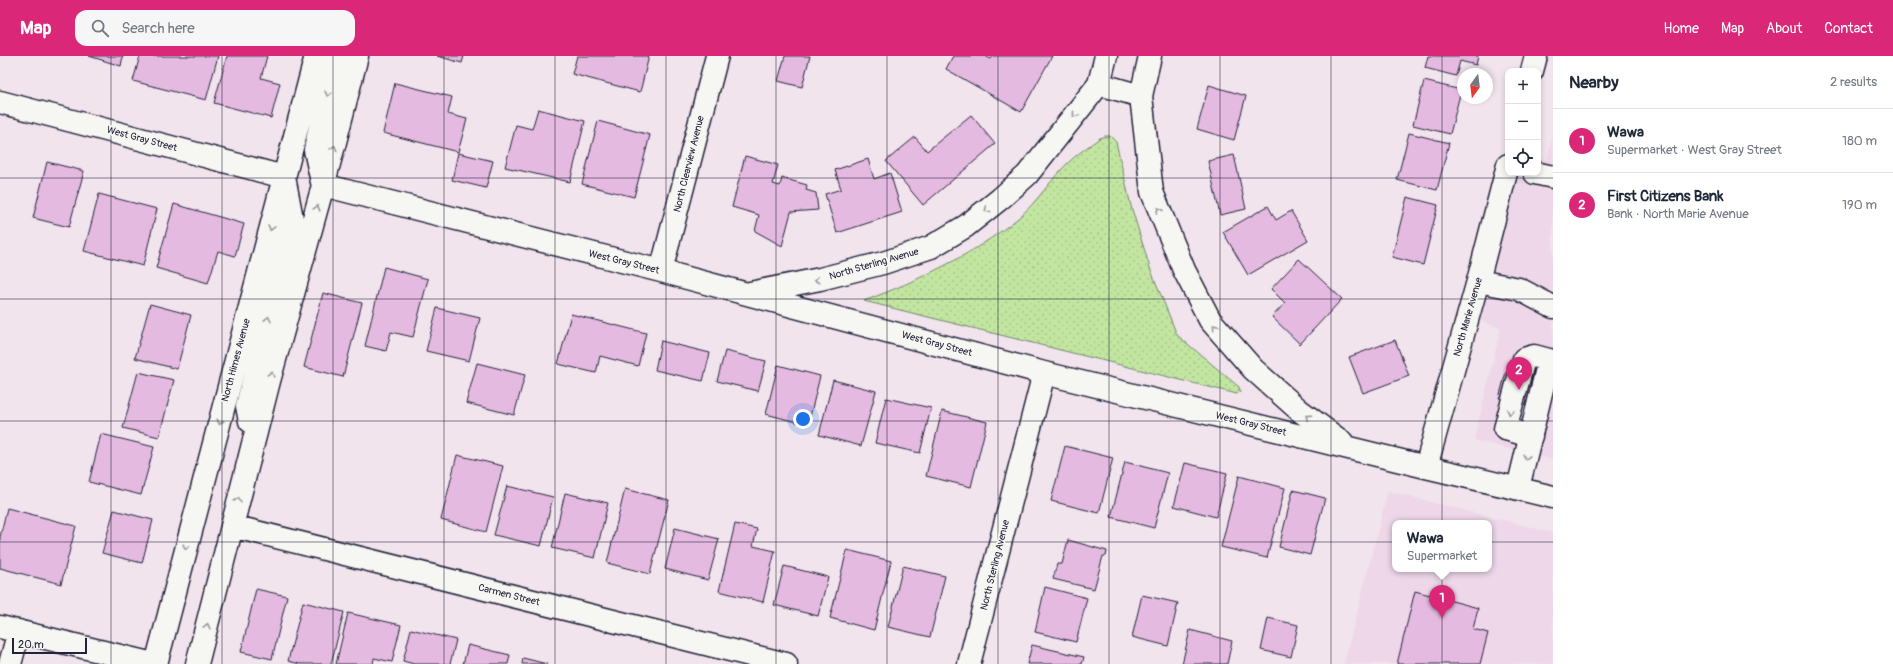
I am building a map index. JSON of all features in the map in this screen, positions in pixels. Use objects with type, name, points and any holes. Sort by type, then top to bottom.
[{"type":"street","name":"North Himes Avenue","points":[[154,664],[316,56]]},
{"type":"street","points":[[323,185],[315,150],[336,56]]},
{"type":"street","points":[[197,664],[254,439],[357,56]]},
{"type":"street","name":"North Clearview Avenue","points":[[661,271],[717,56]]},
{"type":"street","name":"North Sterling Avenue","points":[[745,294],[820,279],[883,263],[931,246],[959,230],[1000,199],[1027,175],[1099,84],[1106,56]]},
{"type":"street","points":[[1150,56],[1141,96],[1152,192],[1184,270],[1210,320],[1253,369],[1299,410],[1351,448]]},
{"type":"street","points":[[1533,68],[1536,56]]},
{"type":"street","points":[[1099,84],[1141,96]]},
{"type":"street","name":"West Gray Street","points":[[0,102],[284,177]]},
{"type":"street","points":[[1541,174],[1553,177]]},
{"type":"street","name":"North Marie Avenue","points":[[1426,467],[1478,281],[1505,176]]},
{"type":"street","points":[[254,439],[247,406],[293,224],[284,177]]},
{"type":"street","name":"West Gray Street","points":[[323,185],[661,271],[1044,373],[1553,497]]},
{"type":"street","points":[[1478,281],[1519,289],[1553,307]]},
{"type":"street","points":[[1518,488],[1531,436],[1541,392],[1551,360],[1534,356],[1524,359],[1505,429],[1531,436]]},
{"type":"street","name":"North Sterling Avenue","points":[[969,664],[1044,373]]},
{"type":"street","name":"Carmen Street","points":[[232,526],[786,664]]},
{"type":"street","points":[[10,664],[9,629],[154,664]]},
{"type":"shaded area","points":[[1553,136],[1553,460],[1474,440],[1501,328],[1478,320],[1517,176],[1541,176],[1541,159],[1547,160]]},
{"type":"shaded area","points":[[1388,491],[1553,533],[1553,664],[1344,664]]},
{"type":"green space","points":[[1105,136],[1110,136],[1116,142],[1131,206],[1150,268],[1177,335],[1239,387],[1240,391],[1237,394],[864,301],[905,285],[944,266],[963,256],[999,232],[1025,212],[1057,174],[1071,160],[1081,151]]},
{"type":"building","points":[[89,56],[123,56],[121,66]]},
{"type":"building","points":[[140,56],[218,56],[206,100],[133,81]]},
{"type":"building","points":[[227,56],[267,56],[261,78],[280,83],[271,118],[214,103]]},
{"type":"building","points":[[437,56],[464,56],[462,63]]},
{"type":"building","points":[[577,56],[649,56],[640,92],[572,74]]},
{"type":"building","points":[[785,56],[810,56],[802,87],[778,81]]},
{"type":"building","points":[[953,56],[985,56],[991,59],[993,56],[1052,56],[1021,112],[946,69]]},
{"type":"building","points":[[1428,56],[1478,56],[1476,65],[1460,61],[1456,76],[1425,68]]},
{"type":"building","points":[[1424,81],[1457,89],[1458,104],[1450,134],[1413,125]]},
{"type":"building","points":[[395,83],[452,97],[448,114],[467,119],[458,152],[383,133]]},
{"type":"building","points":[[1209,85],[1246,96],[1234,140],[1197,129]]},
{"type":"building","points":[[538,109],[585,121],[570,182],[505,167],[516,125],[532,129]]},
{"type":"building","points":[[971,115],[995,144],[923,205],[886,161],[915,137],[927,151]]},
{"type":"building","points":[[598,121],[650,135],[634,197],[582,184]]},
{"type":"building","points":[[1409,133],[1449,143],[1437,190],[1397,180]]},
{"type":"building","points":[[458,153],[493,161],[486,188],[452,180]]},
{"type":"building","points":[[1234,155],[1246,209],[1220,215],[1208,161]]},
{"type":"building","points":[[745,156],[778,165],[773,184],[780,186],[782,178],[807,185],[806,190],[816,193],[818,210],[791,212],[782,246],[755,231],[759,215],[732,207]]},
{"type":"building","points":[[868,159],[874,179],[890,173],[902,212],[837,233],[825,194],[841,189],[835,170]]},
{"type":"building","points":[[47,162],[84,171],[69,227],[33,218]]},
{"type":"building","points":[[99,194],[157,209],[143,266],[84,251]]},
{"type":"building","points":[[1407,197],[1438,205],[1423,265],[1392,257]]},
{"type":"building","points":[[174,204],[244,224],[235,256],[218,251],[208,283],[156,268]]},
{"type":"building","points":[[1268,206],[1276,220],[1291,211],[1308,240],[1248,275],[1223,232]]},
{"type":"building","points":[[1299,259],[1342,299],[1300,344],[1272,317],[1285,303],[1271,289]]},
{"type":"building","points":[[384,267],[428,279],[413,337],[391,332],[386,351],[365,346]]},
{"type":"building","points":[[323,293],[362,303],[343,377],[304,367]]},
{"type":"building","points":[[150,304],[191,315],[177,369],[135,358]]},
{"type":"building","points":[[437,308],[480,318],[469,361],[426,351]]},
{"type":"building","points":[[571,314],[646,333],[638,366],[600,356],[596,373],[558,364]]},
{"type":"building","points":[[1395,340],[1409,376],[1363,393],[1349,357]]},
{"type":"building","points":[[661,341],[710,353],[703,381],[655,370]]},
{"type":"building","points":[[725,351],[766,361],[758,391],[717,381]]},
{"type":"building","points":[[477,363],[525,375],[514,415],[466,403]]},
{"type":"building","points":[[778,365],[820,376],[808,425],[766,414]]},
{"type":"building","points":[[138,372],[174,380],[159,437],[123,428]]},
{"type":"building","points":[[1506,372],[1537,380],[1530,407],[1499,398]]},
{"type":"building","points":[[833,380],[876,391],[861,446],[819,435]]},
{"type":"building","points":[[886,398],[931,408],[920,453],[875,443]]},
{"type":"building","points":[[942,411],[987,422],[971,487],[926,476]]},
{"type":"building","points":[[101,434],[154,447],[141,495],[89,482]]},
{"type":"building","points":[[1065,446],[1113,458],[1099,513],[1051,501]]},
{"type":"building","points":[[457,455],[503,466],[486,532],[441,520]]},
{"type":"building","points":[[1125,462],[1168,473],[1154,528],[1111,517]]},
{"type":"building","points":[[1185,463],[1227,473],[1216,517],[1174,506]]},
{"type":"building","points":[[1239,476],[1285,488],[1267,558],[1221,547]]},
{"type":"building","points":[[507,486],[553,497],[541,546],[494,535]]},
{"type":"building","points":[[625,489],[669,500],[650,574],[607,563]]},
{"type":"building","points":[[1293,490],[1325,498],[1310,555],[1279,547]]},
{"type":"building","points":[[565,493],[608,503],[595,558],[552,548]]},
{"type":"building","points":[[7,508],[76,526],[61,584],[0,568],[0,537]]},
{"type":"building","points":[[114,510],[153,520],[142,563],[102,553]]},
{"type":"building","points":[[735,524],[757,529],[753,546],[775,551],[763,602],[719,591]]},
{"type":"building","points":[[675,528],[719,539],[708,580],[665,569]]},
{"type":"building","points":[[1068,540],[1107,551],[1106,556],[1103,556],[1094,589],[1053,579],[1057,564],[1062,564]]},
{"type":"building","points":[[847,550],[891,561],[874,630],[830,618]]},
{"type":"building","points":[[784,566],[828,577],[818,616],[774,605]]},
{"type":"building","points":[[903,566],[945,576],[930,637],[888,627]]},
{"type":"building","points":[[1045,587],[1087,598],[1076,642],[1035,632]]},
{"type":"building","points":[[256,589],[287,596],[272,659],[241,652]]},
{"type":"building","points":[[1415,591],[1478,608],[1473,629],[1488,633],[1480,664],[1397,664]]},
{"type":"building","points":[[1142,595],[1178,603],[1168,646],[1132,637]]},
{"type":"building","points":[[303,602],[344,612],[331,664],[300,664],[288,661]]},
{"type":"building","points":[[348,613],[401,625],[392,662],[374,658],[373,664],[336,664]]},
{"type":"building","points":[[1268,618],[1298,625],[1291,657],[1261,650]]},
{"type":"building","points":[[411,629],[456,640],[450,664],[414,664],[403,661]]},
{"type":"building","points":[[1190,630],[1232,641],[1227,664],[1182,664]]},
{"type":"building","points":[[468,645],[510,655],[508,664],[463,664]]},
{"type":"building","points":[[1032,645],[1084,657],[1082,664],[1027,664]]},
{"type":"building","points":[[523,658],[547,664],[522,664]]},
{"type":"place","name":"First Citizens Bank","points":[[1519,390]]},
{"type":"place","name":"Wawa","points":[[1442,618]]}]
